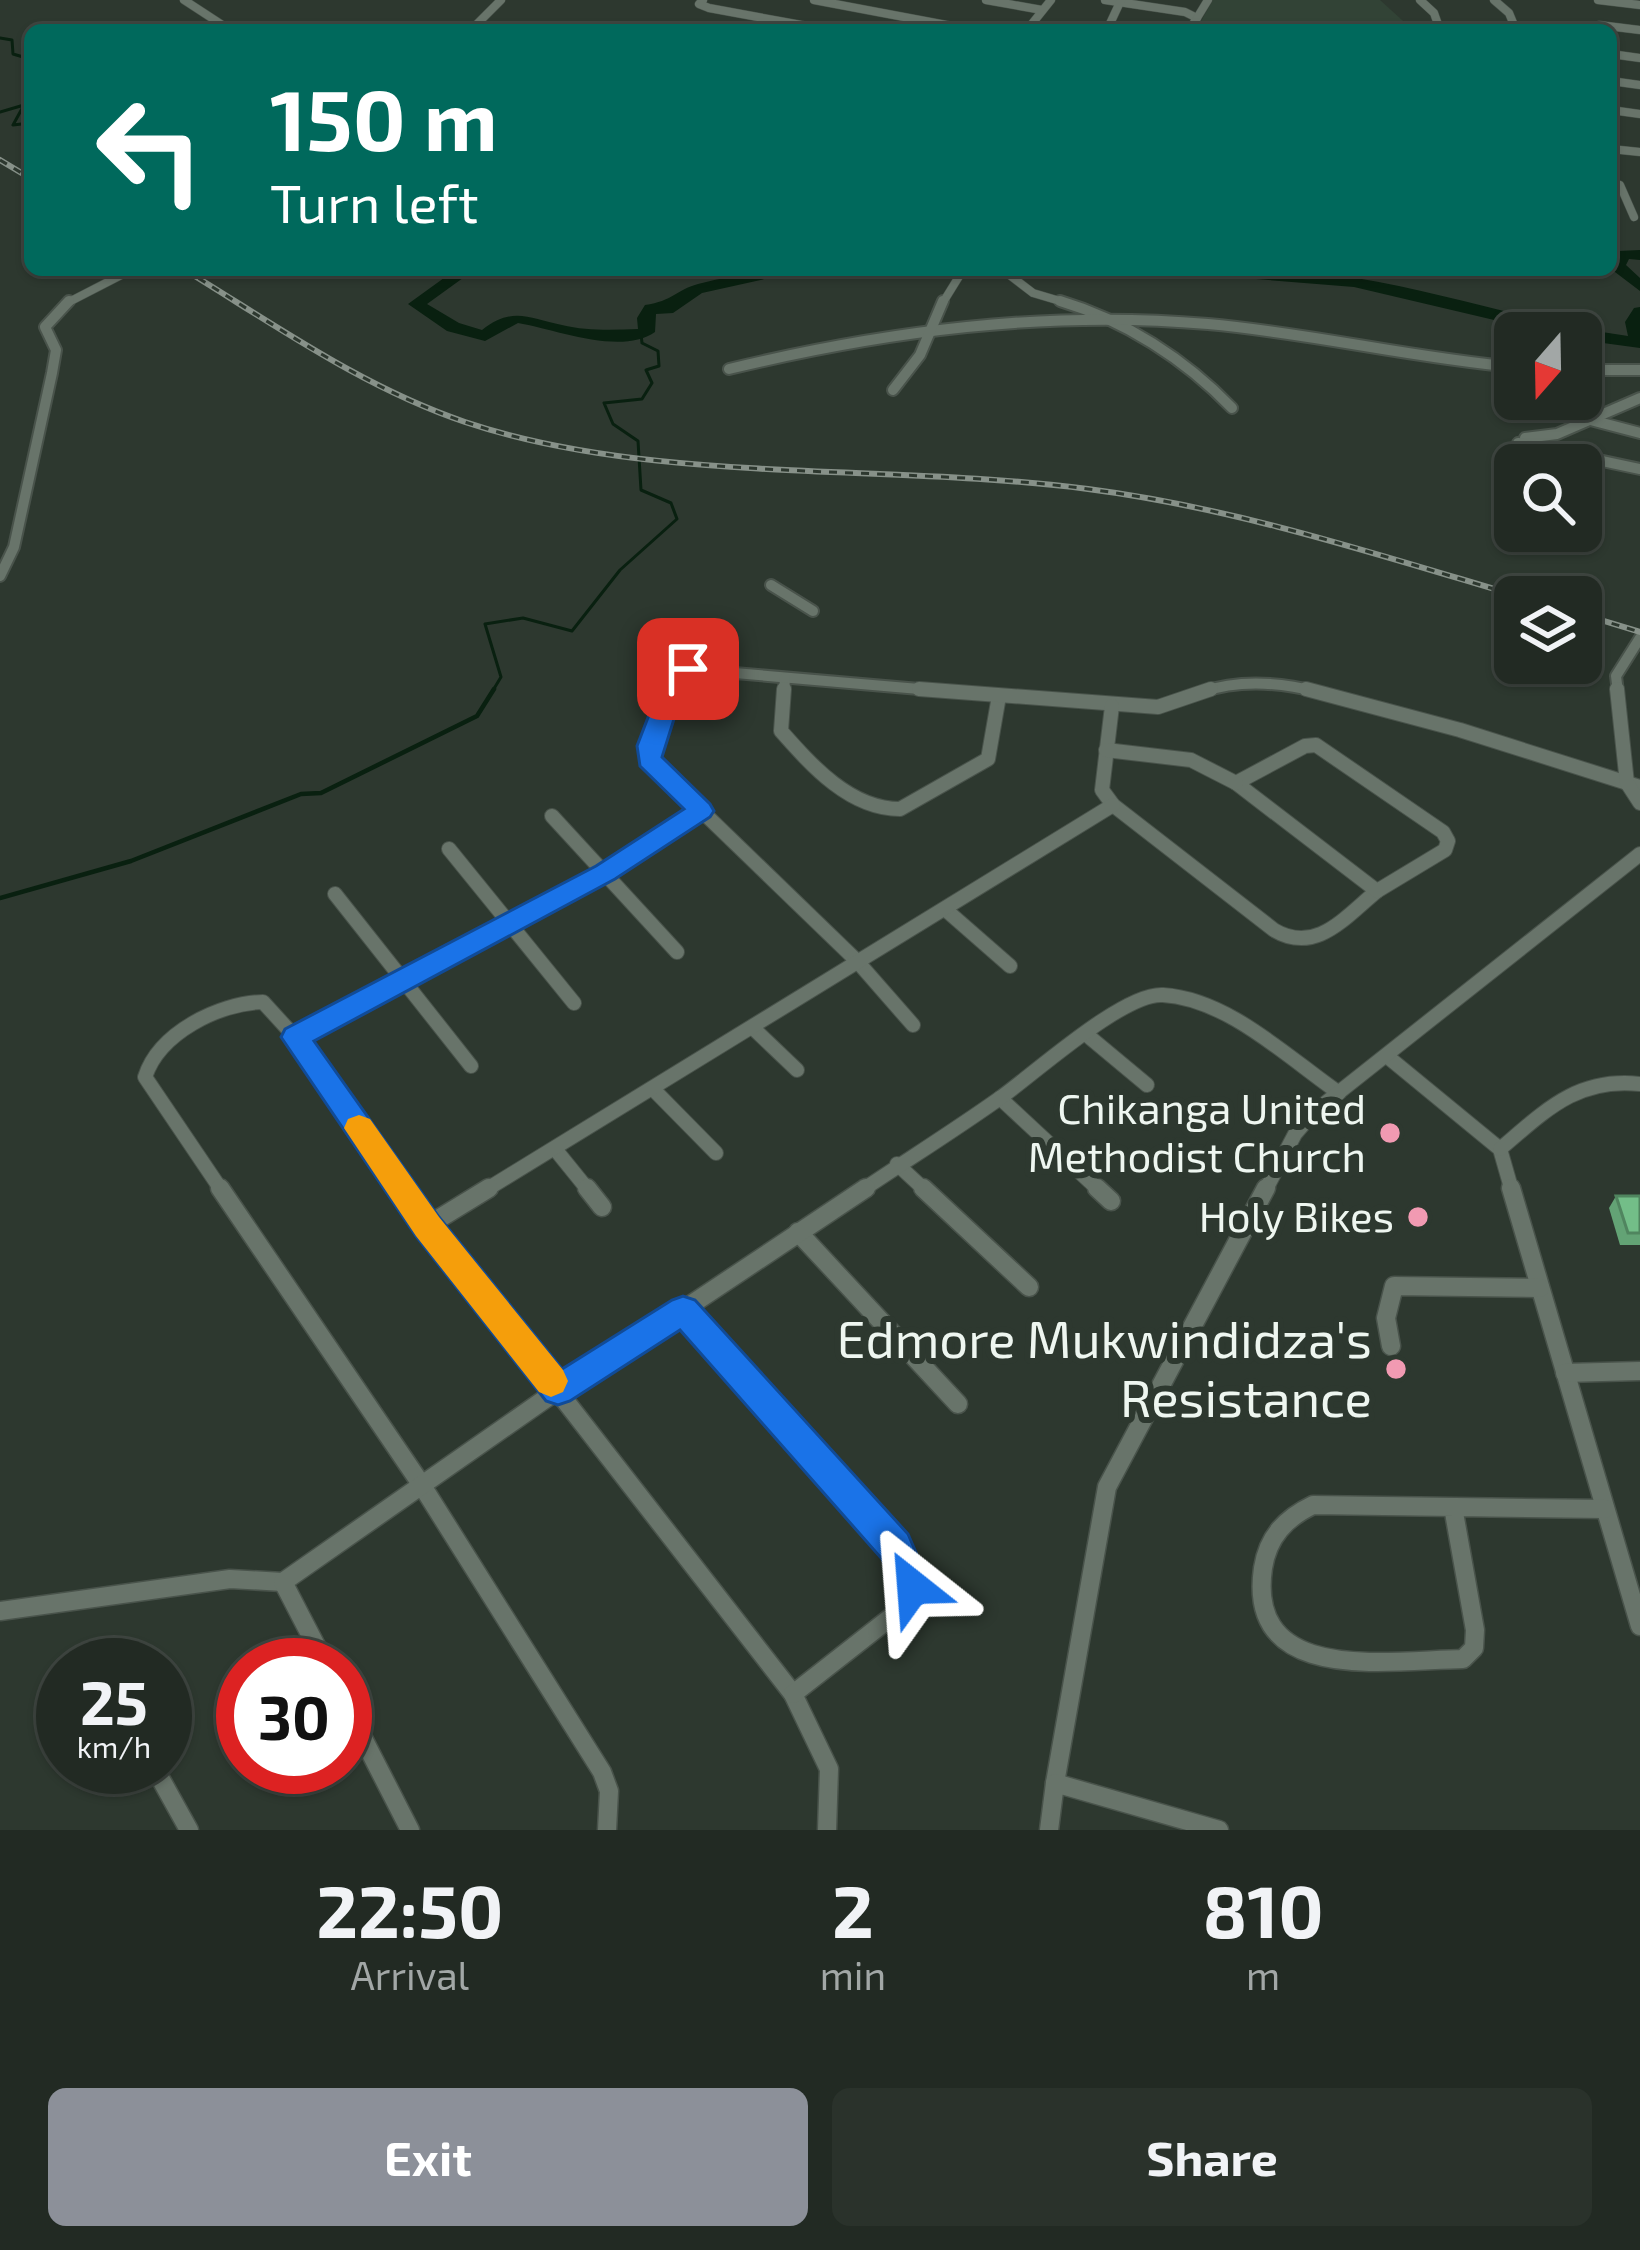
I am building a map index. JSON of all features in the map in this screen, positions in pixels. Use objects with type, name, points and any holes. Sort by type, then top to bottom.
[{"type":"street","points":[[184,0],[221,24]]},
{"type":"street","points":[[478,24],[500,0]]},
{"type":"street","points":[[703,0],[701,6],[800,24]]},
{"type":"street","points":[[814,0],[852,3],[946,24]]},
{"type":"street","points":[[986,0],[1042,10]]},
{"type":"street","points":[[1032,24],[1051,0]]},
{"type":"street","points":[[1106,0],[1197,18]]},
{"type":"street","points":[[1193,24],[1208,0]]},
{"type":"street","points":[[1420,0],[1438,24]]},
{"type":"street","points":[[1494,0],[1513,24]]},
{"type":"street","points":[[1597,0],[1640,5]]},
{"type":"street","points":[[771,24],[775,19]]},
{"type":"street","points":[[1617,184],[1634,217]]},
{"type":"street","points":[[0,576],[14,547],[52,373],[56,350],[45,327],[60,305],[78,291],[116,276]]},
{"type":"street","points":[[893,391],[920,356],[944,298],[960,276]]},
{"type":"street","points":[[1011,276],[1033,292],[1112,319],[1209,384],[1232,408]]},
{"type":"street","points":[[729,369],[932,329],[1017,320],[1112,319],[1209,324],[1424,360],[1494,365]]},
{"type":"street","points":[[1602,370],[1640,370]]},
{"type":"street","points":[[1640,398],[1588,422],[1522,441],[1640,469]]},
{"type":"street","points":[[1581,420],[1640,434]]},
{"type":"street","points":[[771,586],[795,596],[813,611]]},
{"type":"street","points":[[1640,638],[1616,676],[1640,803]]},
{"type":"street","points":[[913,1025],[857,961],[649,760],[649,746],[676,676],[688,669],[1158,707],[1226,684],[1286,684],[1460,730],[1633,785]]},
{"type":"street","points":[[785,678],[781,731],[863,805],[885,812],[900,809],[988,759],[999,696]]},
{"type":"street","points":[[1112,706],[1102,790],[1114,805],[1289,939],[1319,939],[1377,891],[1445,850],[1448,841],[1443,832],[1316,746],[1305,746],[1236,783]]},
{"type":"street","points":[[1106,750],[1189,759],[1218,769],[1377,891]]},
{"type":"street","points":[[428,1226],[1114,805]]},
{"type":"street","points":[[296,1037],[512,924],[701,811]]},
{"type":"street","points":[[552,816],[676,952]]},
{"type":"street","points":[[449,849],[574,1004]]},
{"type":"street","points":[[1049,1830],[1107,1487],[1295,1134],[1339,1093],[1640,854]]},
{"type":"street","points":[[335,894],[471,1066]]},
{"type":"street","points":[[946,910],[1010,966]]},
{"type":"street","points":[[0,1611],[230,1580],[283,1582],[558,1390],[1000,1098],[1109,1016],[1157,994],[1196,1000],[1225,1014],[1339,1093]]},
{"type":"street","points":[[607,1830],[609,1790],[602,1772],[421,1484],[145,1077],[146,1062],[160,1046],[238,1003],[263,1002],[296,1037],[428,1226],[793,1694],[829,1769],[827,1830]]},
{"type":"street","points":[[753,1028],[797,1070]]},
{"type":"street","points":[[1087,1034],[1147,1084]]},
{"type":"street","points":[[1388,1058],[1500,1149],[1640,1627]]},
{"type":"street","points":[[1500,1149],[1585,1082],[1606,1078],[1640,1084]]},
{"type":"street","points":[[653,1089],[716,1153]]},
{"type":"street","points":[[1000,1098],[1111,1201]]},
{"type":"street","points":[[554,1149],[602,1207]]},
{"type":"street","points":[[897,1163],[1029,1287]]},
{"type":"street","points":[[798,1232],[958,1404]]},
{"type":"street","points":[[1391,1346],[1386,1318],[1394,1286],[1540,1288]]},
{"type":"street","points":[[683,1310],[895,1546],[912,1576],[913,1587],[904,1607],[793,1694]]},
{"type":"street","points":[[1565,1373],[1640,1371]]},
{"type":"street","points":[[1453,1507],[1475,1630],[1474,1648],[1463,1659],[1338,1660],[1304,1654],[1277,1638],[1261,1592],[1262,1576],[1272,1540],[1290,1516],[1312,1505],[1605,1509]]},
{"type":"street","points":[[283,1582],[312,1638]]},
{"type":"street","points":[[372,1756],[410,1830]]},
{"type":"street","points":[[1055,1783],[1219,1830]]},
{"type":"street","points":[[169,1794],[189,1830]]},
{"type":"shaded area","points":[[1213,0],[1380,0],[1406,24],[1199,24]]},
{"type":"building","points":[[1616,1196],[1640,1196],[1640,1233],[1628,1233]]},
{"type":"waterway","points":[[0,38],[12,40],[13,54],[24,57]]},
{"type":"waterway","points":[[0,112],[24,105]]},
{"type":"waterway","points":[[24,105],[13,125],[24,124]]},
{"type":"waterway","points":[[1640,255],[1624,254],[1617,266],[1640,286]]},
{"type":"waterway","points":[[457,276],[416,304],[453,327],[485,336],[518,318],[564,331],[641,334],[647,332],[645,318],[651,309],[667,309],[697,289],[765,276]]},
{"type":"waterway","points":[[1280,276],[1354,282],[1494,315]]},
{"type":"waterway","points":[[1602,338],[1638,343],[1633,322],[1640,312]]},
{"type":"waterway","points":[[492,692],[501,677],[485,624],[523,618],[572,631],[620,570],[677,519],[671,503],[641,490],[638,441],[613,424],[604,403],[642,399],[652,383],[646,370],[659,366],[658,351],[642,343],[641,334]]},
{"type":"waterway","points":[[0,898],[131,861],[301,794],[321,793],[477,716],[494,689]]},
{"type":"railway","points":[[0,160],[24,174]]},
{"type":"railway","points":[[195,276],[391,392],[465,422],[538,442],[693,464],[1012,481],[1143,497],[1307,534],[1494,589]]},
{"type":"railway","points":[[1602,620],[1640,632]]},
{"type":"slow traffic","points":[[359,1128],[428,1226],[551,1381]]},
{"type":"place","name":"Chikanga United Methodist Church","points":[[1390,1133]]},
{"type":"place","name":"Holy Bikes","points":[[1418,1217]]},
{"type":"place","name":"Edmore Mukwindidza's Resistance","points":[[1396,1369]]},
{"type":"route","points":[[688,669],[676,676],[649,746],[649,760],[701,811],[512,924],[296,1037],[428,1226],[558,1390],[683,1310],[895,1546],[913,1587]]}]
